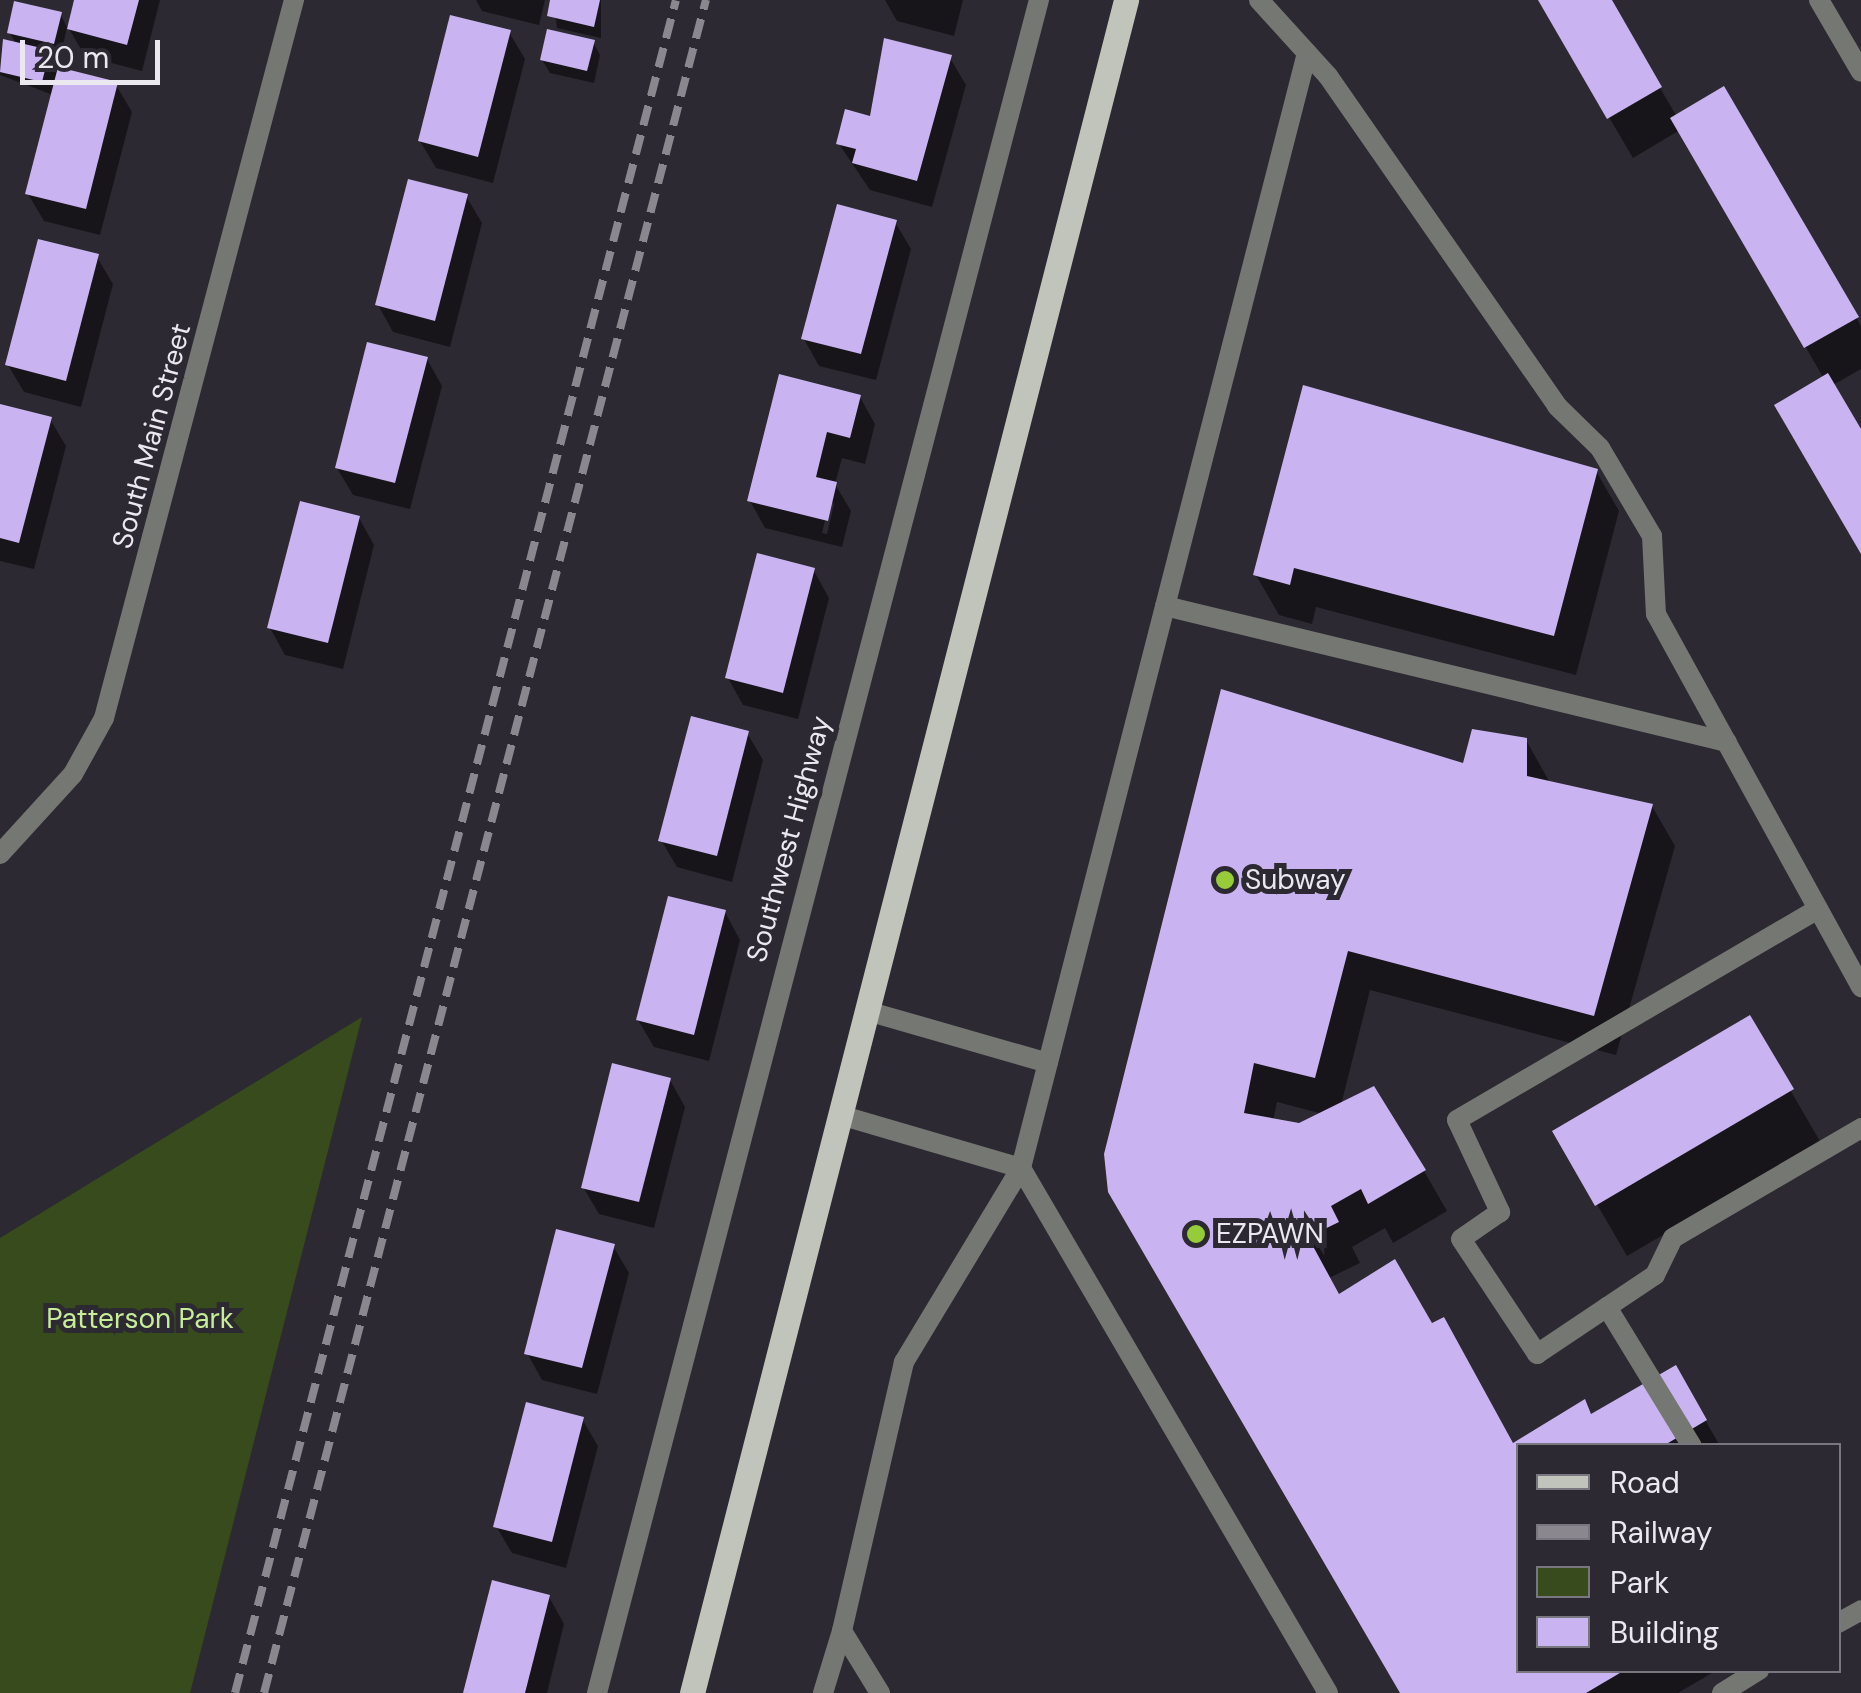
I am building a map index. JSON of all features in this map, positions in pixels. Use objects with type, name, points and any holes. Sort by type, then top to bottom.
[{"type":"main road","points":[[692,1693],[1126,0]]},
{"type":"street","name":"South Main Street","points":[[0,854],[72,774],[104,718],[294,0]]},
{"type":"street","name":"Southwest Highway","points":[[597,1693],[1040,0]]},
{"type":"street","points":[[1259,0],[1307,53],[1557,406],[1600,448],[1652,536],[1656,614],[1861,986]]},
{"type":"street","points":[[1818,0],[1861,72]]},
{"type":"street","points":[[823,1693],[842,1631],[904,1362],[1021,1168],[1307,53]]},
{"type":"street","points":[[1165,606],[1726,742]]},
{"type":"street","points":[[1818,909],[1457,1120],[1500,1212],[1461,1239],[1537,1354],[1654,1276],[1673,1238],[1861,1128]]},
{"type":"street","points":[[866,1012],[1048,1063]]},
{"type":"street","points":[[840,1115],[1021,1168],[1328,1693]]},
{"type":"street","points":[[1607,1307],[1690,1443]]},
{"type":"street","points":[[842,1631],[880,1693]]},
{"type":"street","points":[[1722,1693],[1754,1673]]},
{"type":"green space","name":"Patterson Park","points":[[362,1017],[190,1693],[0,1693],[0,1238]]},
{"type":"building","points":[[74,0],[139,0],[127,45],[67,29]]},
{"type":"building","points":[[550,0],[600,0],[594,27],[547,16]]},
{"type":"building","points":[[1538,0],[1612,0],[1662,87],[1607,119]]},
{"type":"building","points":[[14,1],[62,12],[54,44],[7,33]]},
{"type":"building","points":[[450,15],[511,30],[478,157],[418,141]]},
{"type":"building","points":[[547,29],[595,40],[587,71],[540,60]]},
{"type":"building","points":[[884,38],[952,55],[917,181],[852,163],[856,149],[836,144],[845,109],[870,116]]},
{"type":"building","points":[[3,39],[50,50],[42,82],[0,72]]},
{"type":"building","points":[[58,67],[118,82],[86,209],[25,194]]},
{"type":"building","points":[[1724,86],[1859,317],[1804,348],[1670,118]]},
{"type":"building","points":[[408,179],[468,194],[435,321],[375,305]]},
{"type":"building","points":[[837,204],[897,220],[861,354],[801,339]]},
{"type":"building","points":[[38,239],[99,254],[66,381],[5,365]]},
{"type":"building","points":[[367,342],[428,357],[395,483],[335,468]]},
{"type":"building","points":[[1828,373],[1861,429],[1861,554],[1774,405]]},
{"type":"building","points":[[779,374],[861,395],[850,438],[827,432],[816,477],[837,482],[828,521],[747,501]]},
{"type":"building","points":[[1303,385],[1598,469],[1554,636],[1294,568],[1290,585],[1253,575]]},
{"type":"building","points":[[0,404],[52,417],[19,543],[0,538]]},
{"type":"building","points":[[300,501],[360,516],[328,643],[267,628]]},
{"type":"building","points":[[757,553],[815,568],[783,693],[725,678]]},
{"type":"building","points":[[1221,689],[1463,763],[1472,729],[1527,738],[1527,776],[1653,804],[1594,1016],[1348,951],[1315,1078],[1254,1063],[1244,1113],[1299,1123],[1374,1086],[1426,1170],[1368,1204],[1361,1189],[1331,1206],[1339,1222],[1308,1237],[1339,1294],[1395,1259],[1432,1323],[1444,1317],[1513,1443],[1585,1399],[1591,1414],[1676,1365],[1707,1420],[1668,1443],[1516,1443],[1516,1673],[1620,1673],[1586,1693],[1400,1693],[1108,1192],[1104,1154]]},
{"type":"building","points":[[691,716],[749,731],[717,856],[658,841]]},
{"type":"building","points":[[668,896],[726,910],[694,1035],[636,1020]]},
{"type":"building","points":[[1750,1015],[1794,1089],[1595,1206],[1552,1131]]},
{"type":"building","points":[[612,1063],[671,1078],[639,1202],[581,1188]]},
{"type":"building","points":[[556,1229],[615,1244],[582,1368],[524,1354]]},
{"type":"building","points":[[526,1402],[584,1417],[552,1542],[493,1527]]},
{"type":"building","points":[[492,1580],[550,1595],[525,1693],[463,1693]]},
{"type":"railway","points":[[235,1693],[676,0]]},
{"type":"railway","points":[[264,1693],[706,0]]},
{"type":"place","name":"Subway","points":[[1225,880]]},
{"type":"place","name":"EZPAWN","points":[[1196,1234]]}]
